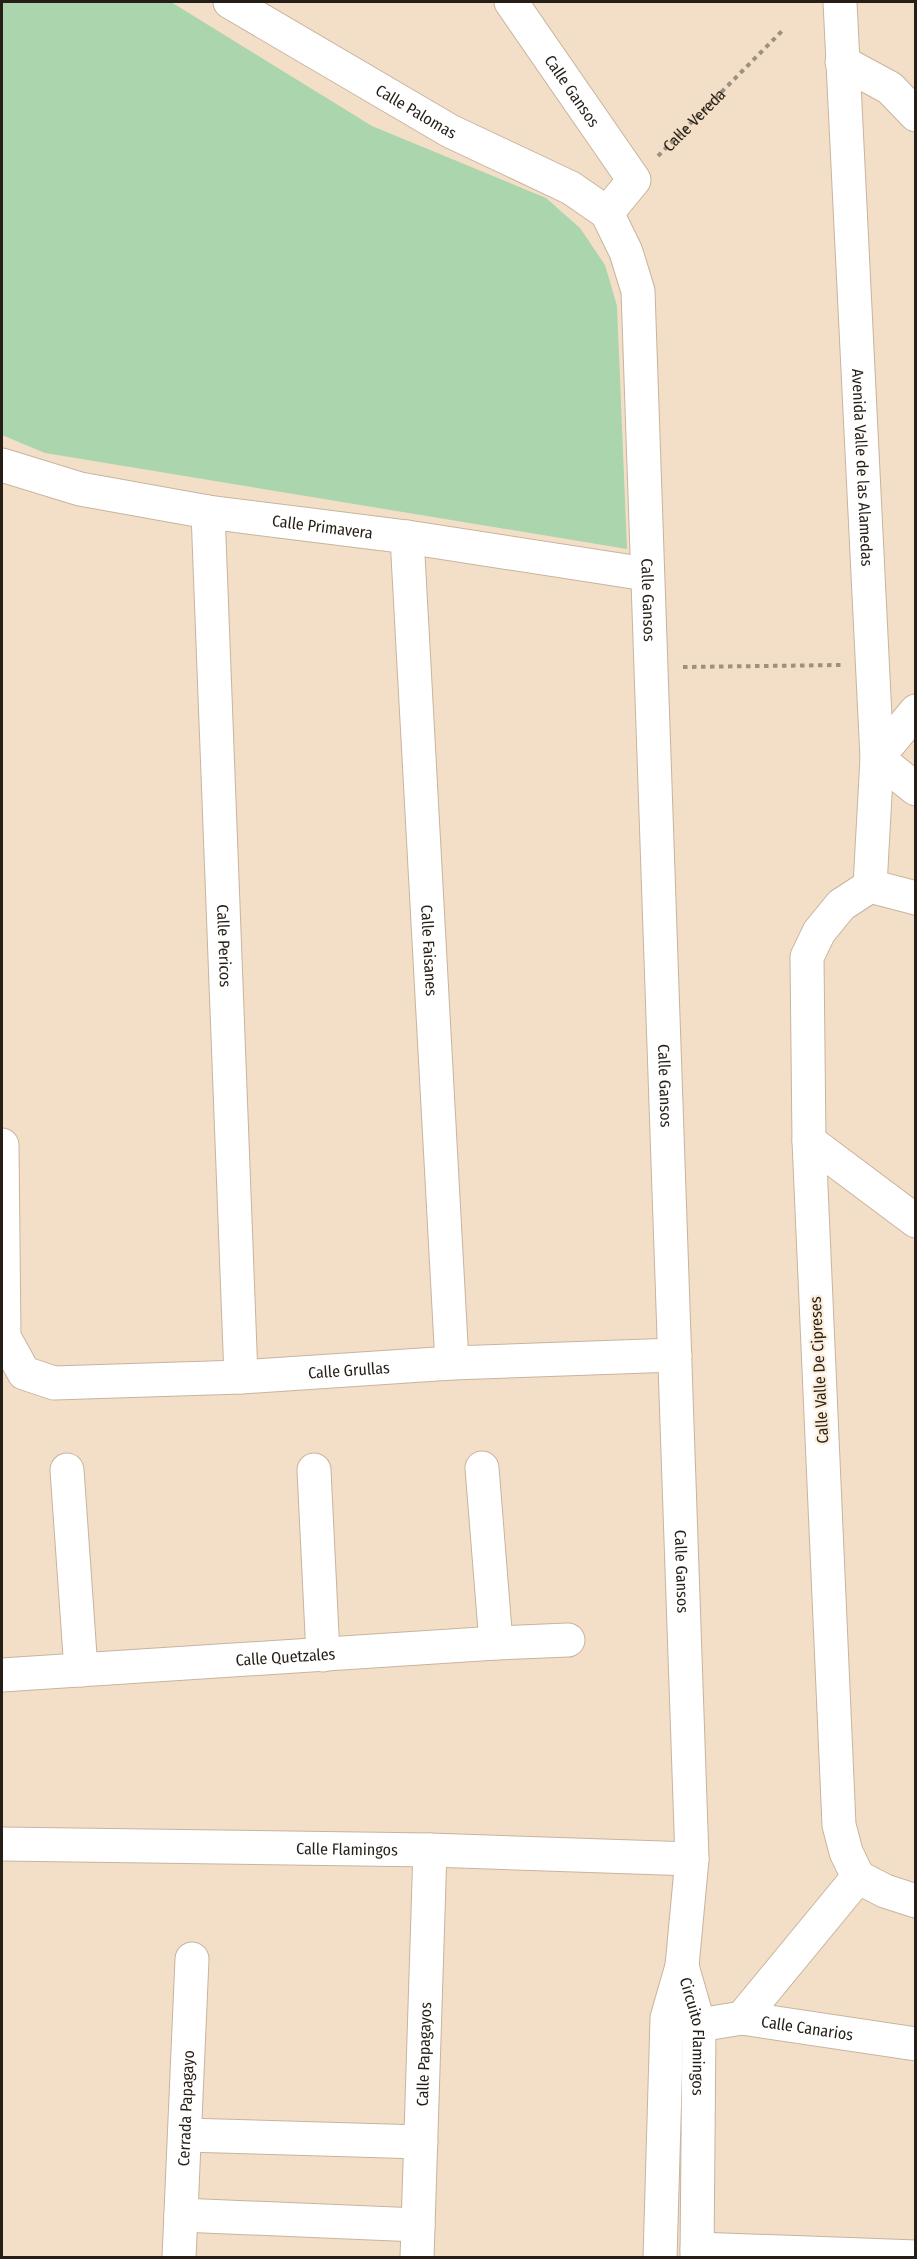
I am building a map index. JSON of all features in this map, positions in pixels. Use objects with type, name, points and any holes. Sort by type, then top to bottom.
[{"type":"street","name":"Calle Palomas","points":[[230,2],[450,131],[571,188],[607,213]]},
{"type":"street","name":"Calle Gansos","points":[[511,2],[634,180]]},
{"type":"street","name":"Avenida Valle de las Alamedas","points":[[840,2],[877,759],[870,886]]},
{"type":"street","points":[[842,62],[890,88],[915,115]]},
{"type":"street","points":[[607,213],[634,180]]},
{"type":"street","name":"Calle Gansos","points":[[607,213],[626,252],[638,291],[692,1858],[682,1966]]},
{"type":"street","name":"Calle Primavera","points":[[2,465],[80,489],[208,512],[406,537],[646,574]]},
{"type":"street","name":"Calle Pericos","points":[[208,512],[241,1377]]},
{"type":"street","name":"Calle Faisanes","points":[[406,537],[452,1363]]},
{"type":"street","points":[[915,711],[877,759],[915,789]]},
{"type":"street","points":[[870,886],[915,897]]},
{"type":"street","name":"Calle Valle De Cipreses","points":[[858,1877],[846,1852],[839,1825],[809,1141],[807,957],[819,932],[841,905],[870,886]]},
{"type":"street","points":[[809,1141],[915,1221]]},
{"type":"street","points":[[2,1145],[2,1179]]},
{"type":"street","name":"Calle Grullas","points":[[2,1179],[4,1337],[24,1373],[54,1383],[241,1377],[452,1363],[675,1355]]},
{"type":"street","points":[[482,1468],[496,1643]]},
{"type":"street","points":[[67,1470],[81,1670]]},
{"type":"street","points":[[314,1470],[323,1655]]},
{"type":"street","name":"Calle Quetzales","points":[[2,1675],[568,1640]]},
{"type":"street","name":"Calle Flamingos","points":[[2,1844],[692,1858]]},
{"type":"street","name":"Calle Papagayos","points":[[417,2258],[430,1851]]},
{"type":"street","points":[[742,2018],[858,1877],[885,1891],[915,1901]]},
{"type":"street","name":"Cerrada Papagayo","points":[[179,2258],[192,1959]]},
{"type":"street","name":"Circuito Flamingos","points":[[660,2258],[667,2018],[682,1966]]},
{"type":"street","name":"Circuito Flamingos","points":[[682,1966],[699,2025],[697,2253]]},
{"type":"street","points":[[667,2018],[699,2025]]},
{"type":"street","name":"Calle Canarios","points":[[699,2025],[742,2018],[915,2044]]},
{"type":"street","points":[[185,2134],[421,2142]]},
{"type":"street","points":[[181,2215],[418,2225]]},
{"type":"street","points":[[697,2253],[915,2257]]},
{"type":"path","name":"Calle Vereda","points":[[634,180],[783,30]]},
{"type":"path","points":[[650,667],[872,665]]},
{"type":"green space","points":[[2,2],[171,2],[372,126],[546,198],[580,228],[605,265],[617,306],[627,549],[45,453],[2,435]]}]
